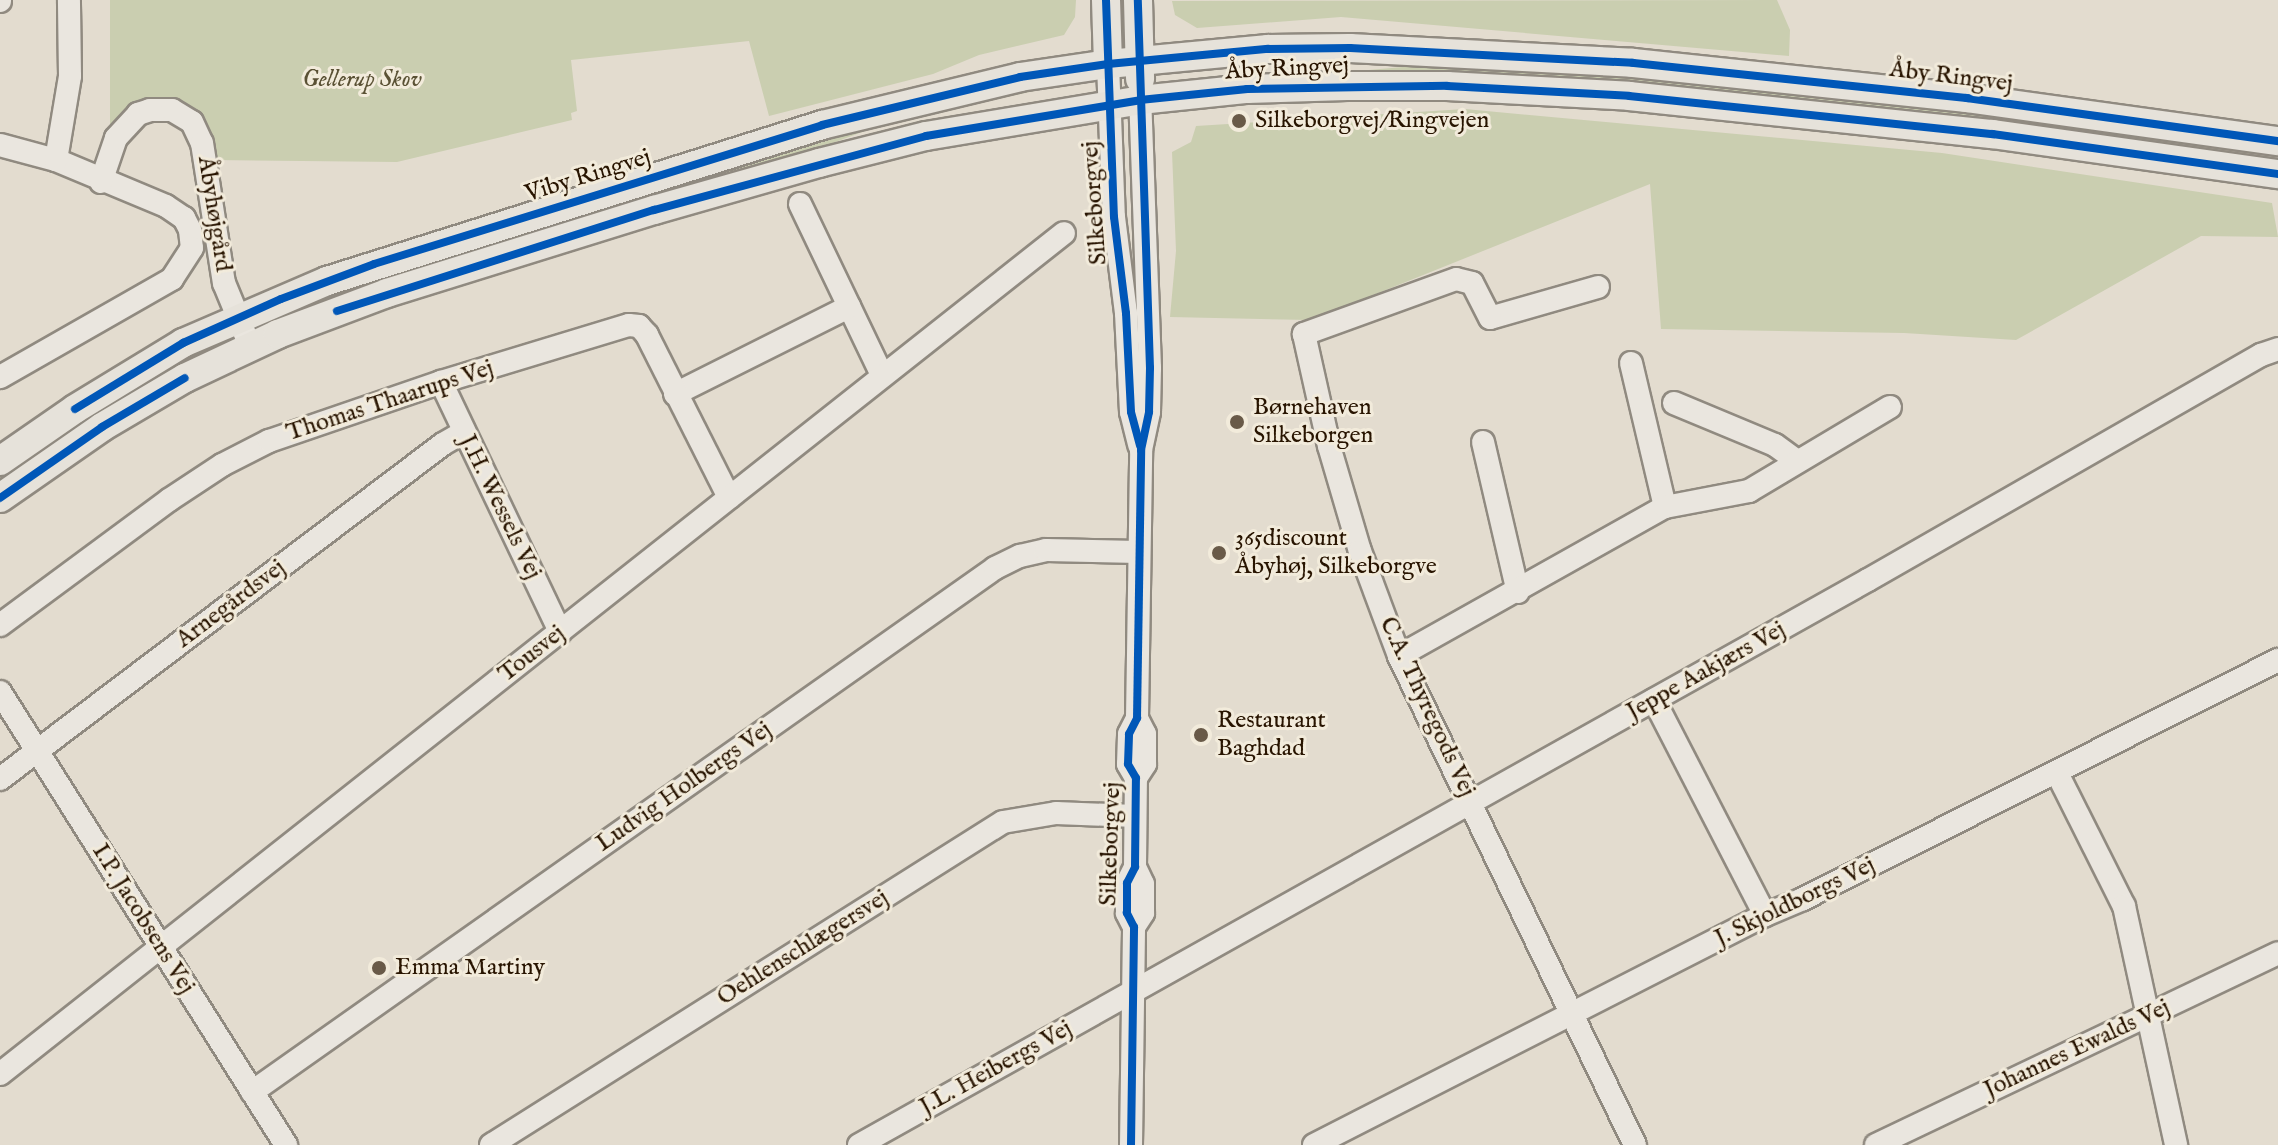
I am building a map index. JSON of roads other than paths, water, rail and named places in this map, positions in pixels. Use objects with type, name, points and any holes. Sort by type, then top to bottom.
[{"type":"main road","name":"Silkeborgvej","points":[[1106,0],[1108,64]]},
{"type":"main road","name":"Silkeborgvej","points":[[1138,0],[1140,100]]},
{"type":"main road","name":"Åby Ringvej","points":[[1139,60],[1268,49],[1350,48],[1633,63],[1967,98],[2278,141]]},
{"type":"main road","name":"Viby Ringvej","points":[[0,461],[140,367],[237,318],[374,264],[822,125],[1020,77],[1139,60]]},
{"type":"main road","name":"Åby Ringvej","points":[[1109,104],[1247,89],[1347,86],[1447,86],[1629,96],[1993,134],[2278,174]]},
{"type":"main road","points":[[0,498],[115,419],[250,346],[387,293],[772,175],[926,136],[1109,104]]},
{"type":"street","points":[[56,160],[70,76],[69,0]]},
{"type":"street","name":"Silkeborgvej","points":[[1108,64],[1113,207],[1126,313],[1131,412],[1141,450]]},
{"type":"street","name":"Silkeborgvej","points":[[1131,1145],[1134,927],[1143,913],[1143,884],[1135,867],[1136,778],[1128,764],[1129,734],[1137,718],[1141,450],[1149,412],[1150,368],[1140,100]]},
{"type":"street","name":"Åbyhøjgård","points":[[101,182],[116,138],[138,114],[150,110],[172,110],[192,122],[202,143],[224,283],[250,346]]},
{"type":"street","name":"Åbyhøjgård","points":[[0,145],[56,160],[101,182],[166,206],[184,218],[190,230],[192,248],[172,279],[0,377]]},
{"type":"street","points":[[800,204],[882,375]]},
{"type":"street","name":"Tousvej","points":[[0,1074],[1064,233]]},
{"type":"street","name":"C.A. Thyregods Vej","points":[[1598,287],[1490,318],[1472,283],[1456,279],[1304,334],[1329,446],[1360,551],[1399,656],[1635,1145]]},
{"type":"street","points":[[675,394],[849,307]]},
{"type":"street","name":"Thomas Thaarups Vej","points":[[0,625],[222,465],[269,441],[441,382],[634,326],[647,335],[729,497]]},
{"type":"street","name":"Jeppe Aakjærs Vej","points":[[1133,991],[1654,700],[2261,355],[2278,349]]},
{"type":"street","points":[[1631,363],[1665,507]]},
{"type":"street","name":"J.H. Wessels Vej","points":[[441,382],[560,632]]},
{"type":"street","points":[[1674,403],[1775,445],[1797,461]]},
{"type":"street","points":[[1399,656],[1665,507],[1749,491],[1890,407]]},
{"type":"street","name":"Arnegårdsvej","points":[[0,779],[431,453],[464,432]]},
{"type":"street","points":[[1483,442],[1518,592]]},
{"type":"street","name":"Ludvig Holbergs Vej","points":[[252,1092],[995,568],[1020,556],[1046,550],[1139,552]]},
{"type":"street","name":"J. Skjoldborgs Vej","points":[[1314,1145],[1765,915],[2057,773],[2278,660]]},
{"type":"street","name":"I.P. Jacobsens Vej","points":[[0,692],[286,1145]]},
{"type":"street","points":[[1654,700],[1765,915]]},
{"type":"street","points":[[2057,773],[2124,906],[2176,1145]]},
{"type":"street","name":"Oehlenschlægersvej","points":[[491,1145],[1003,822],[1056,813],[1135,816]]},
{"type":"street","name":"Johannes Ewalds Vej","points":[[1876,1145],[2278,953]]},
{"type":"street","name":"J.L. Heibergs Vej","points":[[859,1145],[1133,991]]},
{"type":"place","name":"Silkeborgvej/Ringvejen","points":[[1239,121]]},
{"type":"place","name":"Børnehaven Silkeborgen","points":[[1237,422]]},
{"type":"place","name":"365discount Åbyhøj, Silkeborgve","points":[[1219,553]]},
{"type":"place","name":"Restaurant Baghdad","points":[[1201,735]]},
{"type":"place","name":"Emma Martiny","points":[[379,968]]},
{"type":"park label","name":"Gellerup Skov","points":[[362,80]]}]
